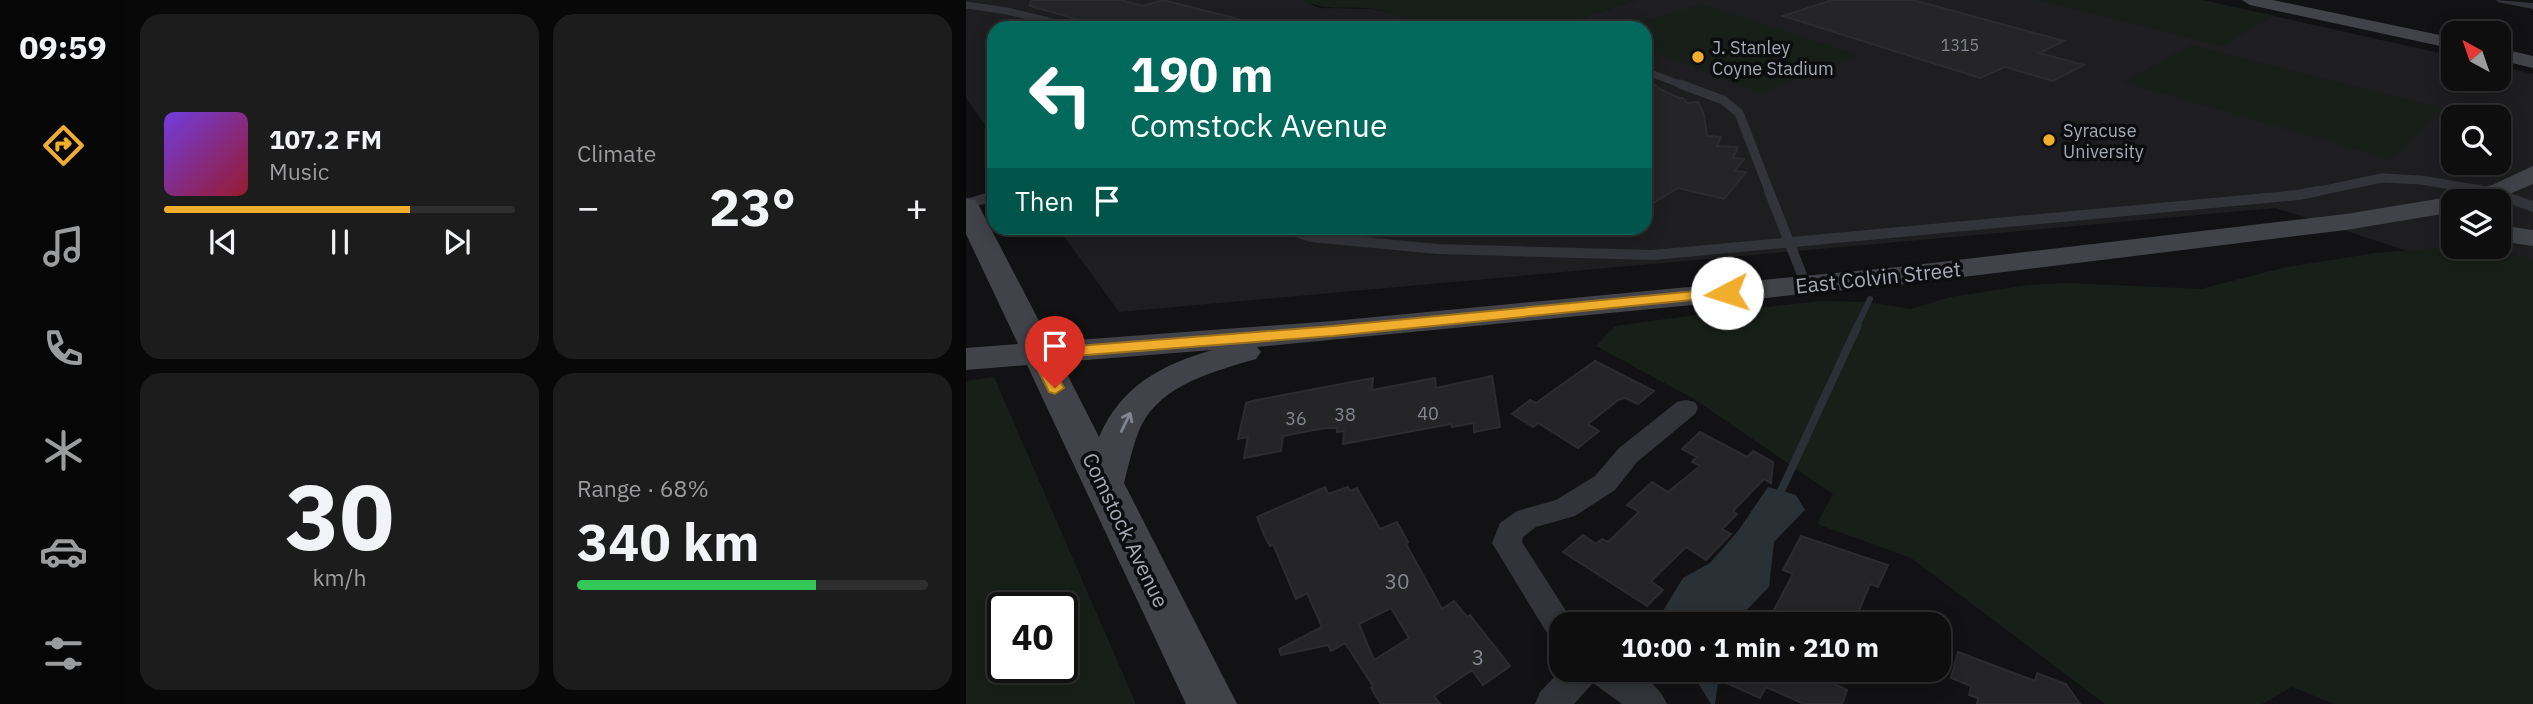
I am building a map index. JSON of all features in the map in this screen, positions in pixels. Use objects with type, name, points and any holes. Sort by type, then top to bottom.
[{"type":"street","points":[[2250,0],[2441,41]]},
{"type":"street","points":[[2502,0],[2533,6]]},
{"type":"street","points":[[2511,57],[2533,62]]},
{"type":"street","points":[[2504,189],[2533,173]]},
{"type":"street","points":[[2511,198],[2533,207]]},
{"type":"street","name":"Comstock Avenue","points":[[966,205],[1212,704]]},
{"type":"street","name":"East Colvin Street","points":[[966,359],[1333,331],[1806,285],[2346,222],[2441,206]]},
{"type":"street","points":[[2346,222],[2441,227]]},
{"type":"street","points":[[2511,235],[2533,239]]},
{"type":"street","points":[[1103,486],[1124,422],[1141,397],[1174,374],[1267,346],[1333,331]]},
{"type":"street","points":[[1551,612],[1507,543],[1510,531],[1527,519],[1565,508],[1605,483],[1628,455],[1686,408]]},
{"type":"street","points":[[1552,704],[1572,682]]},
{"type":"street","points":[[1619,682],[1650,704]]},
{"type":"lane","points":[[966,5],[1048,21]]},
{"type":"lane","points":[[1652,74],[1723,100],[1739,113],[1806,285]]},
{"type":"lane","points":[[1305,235],[1438,249],[1653,255],[2298,195],[2382,178],[2421,180],[2474,189]]},
{"type":"lane","points":[[966,205],[987,198]]},
{"type":"shaded area","points":[[966,0],[1302,0],[1319,8],[1371,9],[1403,15],[1414,21],[987,21],[987,127],[966,98]]},
{"type":"shaded area","points":[[1302,0],[1636,0],[1573,21],[1413,21],[1373,9],[1311,4]]},
{"type":"shaded area","name":"Syracuse University","points":[[1636,0],[2202,0],[2441,53],[2441,91],[2511,91],[2511,69],[2533,74],[2533,292],[2276,208],[1119,312],[1063,235],[1652,235],[1652,21],[1573,21]]},
{"type":"shaded area","points":[[2036,0],[2202,0],[2274,16],[2222,46]]},
{"type":"shaded area","points":[[1702,4],[1861,56],[1760,93],[1652,52],[1652,21],[1644,21]]},
{"type":"shaded area","points":[[2191,45],[2441,108],[2392,160],[2123,82]]},
{"type":"shaded area","points":[[2441,248],[2441,259],[2511,259],[2511,253],[2533,260],[2533,704],[2334,704],[2292,687],[2262,704],[2105,704],[1911,558],[1817,524],[1833,494],[1694,399],[1596,346],[1615,326],[1688,316],[1820,301],[1867,302],[1911,309],[1950,297],[2028,285],[2067,283],[2201,289],[2282,268],[2375,253]]},
{"type":"shaded area","points":[[994,377],[1136,704],[966,704],[966,381]]},
{"type":"shaded area","points":[[1768,487],[1796,495],[1805,510],[1774,542],[1769,587],[1745,612],[1662,612],[1683,578],[1710,563],[1738,531]]},
{"type":"shaded area","points":[[1697,682],[1718,682],[1715,704],[1711,704]]},
{"type":"building","points":[[1031,0],[1121,0],[1143,6],[1163,0],[1246,21],[1084,21],[1030,6]]},
{"type":"building","points":[[1832,0],[1913,0],[2064,41],[2039,53],[2084,65],[2053,81],[2005,67],[1980,78],[1783,16]]},
{"type":"building","points":[[1652,83],[1683,98],[1687,103],[1698,102],[1704,115],[1707,136],[1721,137],[1717,146],[1738,147],[1733,158],[1744,159],[1735,171],[1746,172],[1724,199],[1678,188],[1652,204]]},
{"type":"building","points":[[1595,361],[1654,391],[1638,404],[1625,398],[1618,400],[1588,424],[1599,431],[1578,448],[1538,423],[1533,427],[1512,414],[1530,400],[1536,403]]},
{"type":"building","points":[[1492,376],[1500,427],[1474,432],[1474,423],[1452,427],[1451,424],[1343,444],[1344,431],[1325,428],[1283,436],[1281,451],[1244,458],[1248,437],[1238,439],[1246,403],[1252,401],[1373,378],[1372,390],[1435,378],[1436,388]]},
{"type":"building","points":[[1700,432],[1747,457],[1753,451],[1773,462],[1771,483],[1764,479],[1733,511],[1737,514],[1722,529],[1731,534],[1706,560],[1686,547],[1651,581],[1663,590],[1647,606],[1563,552],[1583,535],[1596,544],[1602,539],[1608,542],[1639,512],[1627,505],[1652,482],[1668,492],[1700,466],[1692,462],[1697,457],[1682,449]]},
{"type":"building","points":[[1325,487],[1328,494],[1348,487],[1350,491],[1357,488],[1380,529],[1397,522],[1408,542],[1406,544],[1442,609],[1454,601],[1467,617],[1470,615],[1510,666],[1483,685],[1472,670],[1434,696],[1440,704],[1381,704],[1371,688],[1373,686],[1345,643],[1331,651],[1328,645],[1281,655],[1279,649],[1322,627],[1307,593],[1296,599],[1273,544],[1270,546],[1257,517]],"holes":[[[1391,608],[1409,638],[1374,660],[1359,624]]]},
{"type":"building","points":[[1801,536],[1888,565],[1878,587],[1870,584],[1858,612],[1773,612],[1793,574],[1783,570]]},
{"type":"building","points":[[1958,652],[2035,681],[2037,673],[2066,684],[2080,704],[1977,704],[1978,698],[1969,695],[1971,686],[1951,678]]},
{"type":"building","points":[[1724,682],[1831,682],[1847,690],[1842,704],[1804,704],[1766,687],[1760,698]]},
{"type":"waterway","points":[[1857,326],[1870,299]]},
{"type":"waterway","points":[[1781,491],[1858,325]]},
{"type":"place","name":"J. Stanley Coyne Stadium","points":[[1698,57]]},
{"type":"place","name":"Syracuse University","points":[[2049,140]]},
{"type":"route","points":[[1055,388],[1038,354],[1333,331],[1727,293]]}]
